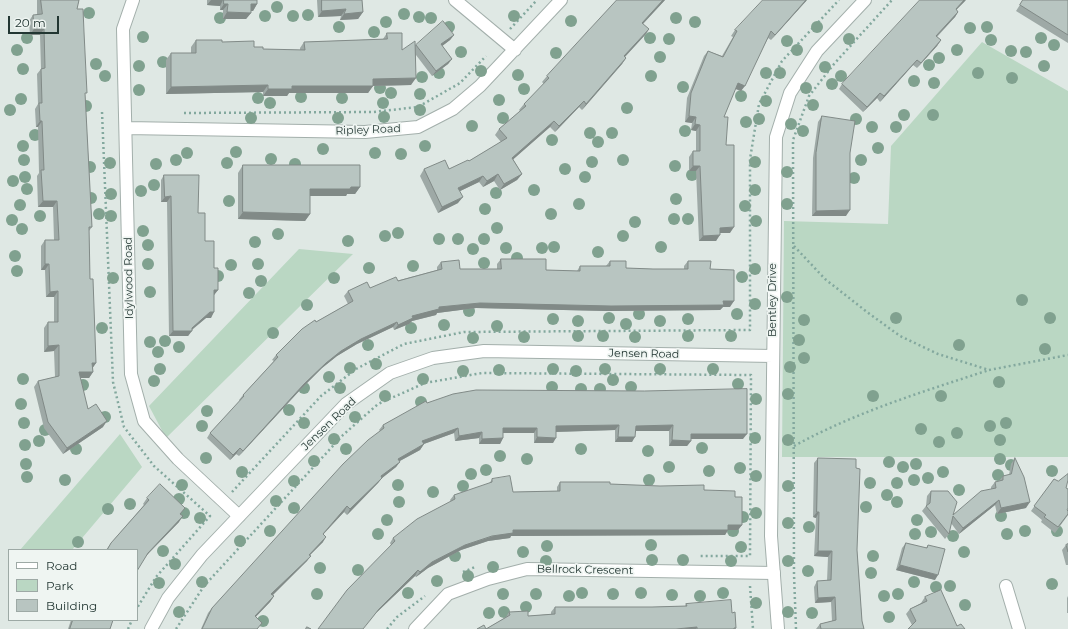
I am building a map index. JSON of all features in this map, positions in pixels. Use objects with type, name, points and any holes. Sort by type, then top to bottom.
[{"type":"street","name":"Idylwood Road","points":[[133,0],[123,29],[131,374],[144,421],[178,459],[239,516]]},
{"type":"street","points":[[455,0],[515,50]]},
{"type":"street","name":"Ripley Road","points":[[126,128],[364,132],[418,127],[453,109],[480,86],[561,0]]},
{"type":"street","name":"Bentley Drive","points":[[778,629],[771,536],[776,137],[790,93],[809,63],[817,51],[865,0]]},
{"type":"street","name":"Jensen Road","points":[[151,629],[168,598],[202,555],[346,404],[390,373],[433,358],[484,351],[773,356]]},
{"type":"street","name":"Bellrock Crescent","points":[[415,629],[448,594],[488,579],[527,569],[774,573]]},
{"type":"street","points":[[1006,586],[1020,629]]},
{"type":"path","points":[[507,33],[537,0]]},
{"type":"path","points":[[232,492],[322,396],[356,369],[404,344],[464,332],[750,330],[750,159],[759,104],[782,61],[839,0]]},
{"type":"path","points":[[796,629],[794,574],[793,140],[809,96],[834,64],[892,0]]},
{"type":"path","points":[[176,113],[373,112],[418,107],[460,83],[490,52]]},
{"type":"path","points":[[794,245],[825,279],[900,336],[938,354],[989,370]]},
{"type":"path","points":[[794,446],[822,430],[888,404],[989,370],[1068,355]]},
{"type":"path","points":[[176,629],[204,586],[343,435],[378,404],[425,383],[482,373],[751,374],[750,556],[695,556]]},
{"type":"path","points":[[461,573],[467,569],[482,565]]},
{"type":"path","points":[[750,585],[753,629]]},
{"type":"path","points":[[387,629],[397,617],[428,593]]},
{"type":"green space","points":[[982,42],[1068,91],[1068,457],[782,457],[784,221],[888,224],[891,146]]},
{"type":"green space","points":[[299,249],[353,254],[166,438],[149,406]]},
{"type":"green space","points":[[120,434],[142,467],[73,549],[21,549]]},
{"type":"building","points":[[41,0],[79,0],[77,9],[83,9],[87,93],[85,93],[92,227],[89,227],[90,279],[93,279],[96,363],[92,363],[93,372],[79,372],[88,409],[96,404],[107,421],[67,448],[48,422],[38,381],[59,376],[59,345],[48,346],[48,322],[58,322],[58,291],[50,292],[49,264],[45,264],[45,240],[59,240],[57,201],[43,201],[41,170],[44,170],[42,121],[40,121],[39,103],[42,103],[41,69],[45,68],[44,29],[34,29],[33,15],[42,14]]},
{"type":"building","points":[[224,0],[257,0],[257,4],[251,4],[251,13],[227,12],[228,4],[224,4]]},
{"type":"building","points":[[322,0],[362,0],[363,12],[344,14],[346,9],[322,11]]},
{"type":"building","points":[[617,0],[663,0],[642,23],[649,29],[624,56],[626,58],[586,104],[584,101],[559,126],[554,121],[512,158],[522,174],[504,184],[498,174],[487,181],[483,176],[458,188],[463,197],[442,207],[424,169],[445,160],[449,169],[468,160],[469,161],[507,138],[499,129],[526,106],[524,104],[549,78],[547,76]]},
{"type":"building","points":[[763,0],[806,0],[775,35],[771,31],[745,86],[738,83],[724,117],[728,117],[726,145],[734,145],[734,227],[720,228],[720,235],[703,236],[700,166],[693,166],[693,151],[700,151],[700,125],[695,124],[696,117],[689,116],[691,93],[708,51],[723,57],[737,31],[735,30]]},
{"type":"building","points":[[920,0],[964,0],[956,9],[958,12],[936,36],[941,40],[921,63],[917,60],[884,96],[880,93],[867,107],[842,84]]},
{"type":"building","points":[[1023,0],[1068,0],[1068,35],[1020,5]]},
{"type":"building","points":[[443,21],[454,35],[441,44],[452,59],[436,71],[416,45]]},
{"type":"building","points":[[387,33],[402,33],[402,50],[415,41],[416,78],[373,79],[373,86],[292,86],[292,89],[268,89],[268,85],[171,87],[171,53],[196,53],[196,40],[222,40],[222,42],[254,41],[254,47],[263,47],[263,49],[305,50],[304,42],[387,39]]},
{"type":"building","points":[[822,116],[855,121],[850,153],[850,210],[816,211],[816,153]]},
{"type":"building","points":[[243,165],[360,165],[360,187],[351,187],[350,189],[310,189],[310,214],[243,212]]},
{"type":"building","points":[[164,175],[199,175],[198,213],[205,213],[205,241],[214,241],[214,268],[218,268],[218,290],[214,290],[214,312],[210,312],[192,328],[192,331],[173,331],[171,196],[165,197]]},
{"type":"building","points":[[501,259],[546,259],[546,270],[580,271],[580,266],[610,266],[610,261],[626,261],[626,268],[688,269],[688,261],[711,261],[710,269],[734,270],[734,301],[723,301],[724,305],[611,306],[480,303],[439,307],[439,309],[412,316],[413,318],[398,325],[397,322],[361,339],[341,351],[304,384],[243,451],[240,448],[233,455],[210,433],[278,357],[276,355],[302,329],[315,320],[316,322],[353,301],[348,291],[367,282],[370,288],[396,277],[398,281],[442,269],[441,262],[459,260],[460,269],[501,269]]},
{"type":"building","points":[[747,389],[747,434],[691,434],[691,441],[672,440],[673,425],[636,426],[635,437],[618,437],[619,425],[556,426],[556,438],[537,437],[537,428],[503,428],[503,438],[482,439],[482,432],[459,436],[458,428],[422,441],[424,444],[398,459],[400,462],[381,476],[382,478],[350,509],[347,506],[323,534],[326,537],[309,555],[311,556],[271,594],[274,596],[255,616],[262,623],[257,629],[202,629],[212,608],[343,464],[368,440],[384,428],[383,425],[426,401],[427,403],[453,394],[476,390],[644,391]]},
{"type":"building","points":[[818,458],[856,459],[856,468],[860,469],[857,550],[862,621],[864,629],[821,629],[820,624],[836,620],[835,597],[818,598],[817,581],[831,580],[832,551],[818,551]]},
{"type":"building","points":[[1015,458],[1024,477],[1030,502],[1001,508],[999,500],[963,528],[953,516],[949,534],[926,506],[930,503],[931,491],[948,491],[957,502],[953,515],[981,491],[996,488],[995,482],[1003,480],[1003,476],[1011,474]]},
{"type":"building","points":[[1068,474],[1066,488],[1068,489],[1068,514],[1058,527],[1044,517],[1046,515],[1034,506],[1054,479],[1058,481]]},
{"type":"building","points":[[510,476],[513,492],[560,491],[560,482],[610,482],[610,484],[660,486],[704,485],[704,490],[735,491],[735,497],[742,497],[742,525],[728,525],[728,530],[513,530],[513,533],[492,536],[465,545],[432,562],[420,572],[418,570],[379,609],[363,629],[318,629],[347,590],[395,541],[393,538],[417,519],[455,499],[454,495],[492,482],[492,479]]},
{"type":"building","points":[[160,484],[185,508],[180,514],[183,516],[148,553],[138,569],[138,549],[108,549],[111,543],[149,500],[147,498]]},
{"type":"building","points":[[906,543],[927,548],[928,545],[945,549],[938,575],[900,565]]},
{"type":"building","points":[[941,590],[957,626],[961,624],[965,629],[908,629],[916,621],[910,609],[927,601],[925,597]]},
{"type":"building","points":[[731,600],[732,613],[735,612],[736,628],[697,629],[697,627],[676,629],[486,629],[510,615],[509,612],[528,611],[528,616],[555,614],[555,607],[687,606],[686,604]]},
{"type":"building","points":[[73,621],[113,621],[110,629],[70,629]]},
{"type":"building","points":[[484,625],[486,629],[477,629]]}]
